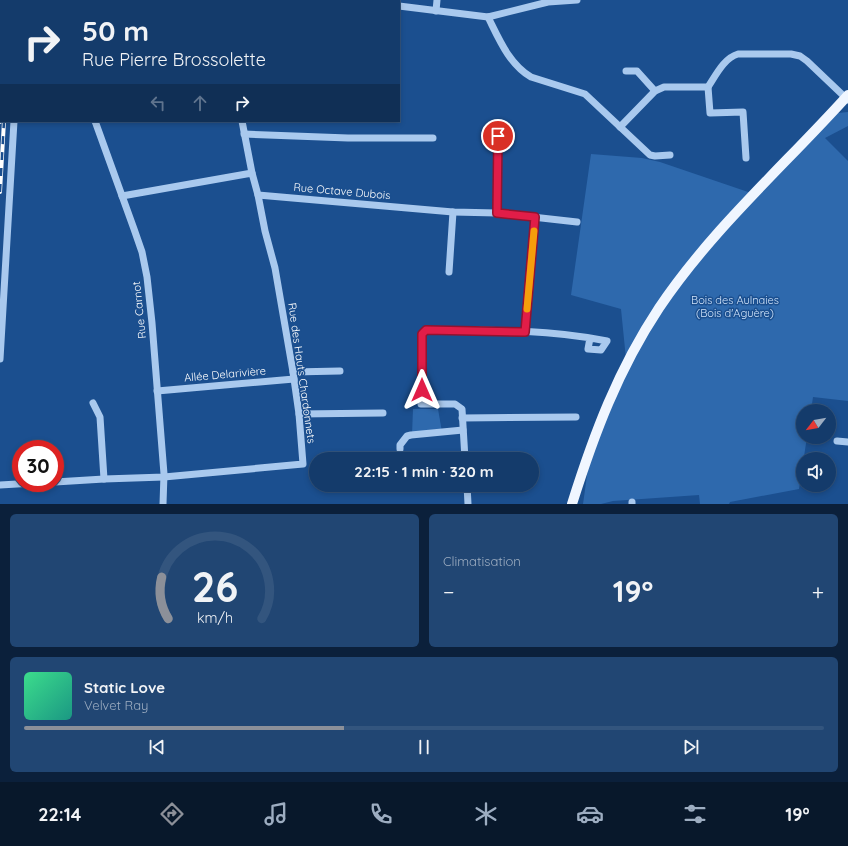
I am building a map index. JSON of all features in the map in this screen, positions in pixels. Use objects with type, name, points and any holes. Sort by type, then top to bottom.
[{"type":"main road","points":[[572,504],[600,422],[620,376],[660,308],[691,265],[756,192],[847,97]]},
{"type":"main road","points":[[577,504],[581,477]]},
{"type":"street","points":[[436,11],[437,0]]},
{"type":"street","points":[[400,6],[488,17],[548,2],[577,0]]},
{"type":"street","points":[[488,17],[511,59],[524,73],[531,77],[585,94],[650,155],[670,155]]},
{"type":"street","points":[[746,158],[743,112],[710,112],[708,87],[732,56],[738,54],[791,54],[800,56],[847,97]]},
{"type":"street","points":[[626,72],[637,71],[655,91]]},
{"type":"street","points":[[620,127],[655,91],[664,87],[708,87]]},
{"type":"street","points":[[0,359],[14,122]]},
{"type":"street","name":"Rue Carnot","points":[[95,122],[142,252],[147,277],[164,477],[162,504]]},
{"type":"street","points":[[242,122],[252,173],[258,195]]},
{"type":"street","points":[[244,133],[348,138],[432,138]]},
{"type":"street","points":[[497,213],[498,136]]},
{"type":"street","points":[[122,196],[252,173]]},
{"type":"street","name":"Rue Octave Dubois","points":[[258,195],[453,212],[497,213],[577,222]]},
{"type":"street","name":"Rue des Hauts Chardonnets","points":[[64,481],[104,478],[164,477],[303,464],[294,376],[275,268],[265,231],[258,195]]},
{"type":"street","points":[[449,272],[453,212]]},
{"type":"street","points":[[525,332],[535,217]]},
{"type":"street","points":[[465,452],[462,409],[455,404],[421,404],[422,334],[426,330],[525,332],[590,338]]},
{"type":"street","name":"Allée Delarivière","points":[[157,391],[340,371]]},
{"type":"street","points":[[94,403],[100,418],[104,478]]},
{"type":"street","points":[[299,414],[383,413]]},
{"type":"street","points":[[462,418],[576,417]]},
{"type":"street","points":[[400,449],[400,444],[407,436],[463,430]]},
{"type":"street","points":[[837,441],[848,442]]},
{"type":"street","points":[[0,485],[12,484]]},
{"type":"street","points":[[467,492],[468,504]]},
{"type":"green space","name":"Bois des Aulnaies (Bois d'Aguère)","points":[[848,112],[848,126],[825,138],[848,161],[848,401],[813,397],[812,404],[796,404],[796,444],[806,444],[805,452],[796,452],[796,490],[730,502],[729,504],[700,504],[699,495],[613,501],[601,504],[583,504],[589,461],[627,369],[621,309],[571,295],[591,154],[642,158],[660,162],[754,194],[838,113]]},
{"type":"green space","points":[[413,409],[438,409],[442,432],[412,435]]},
{"type":"railway","points":[[0,192],[4,122]]},
{"type":"slow traffic","points":[[527,309],[534,231]]},
{"type":"route","points":[[422,390],[422,334],[426,330],[525,332],[535,217],[497,213],[498,136]]}]
